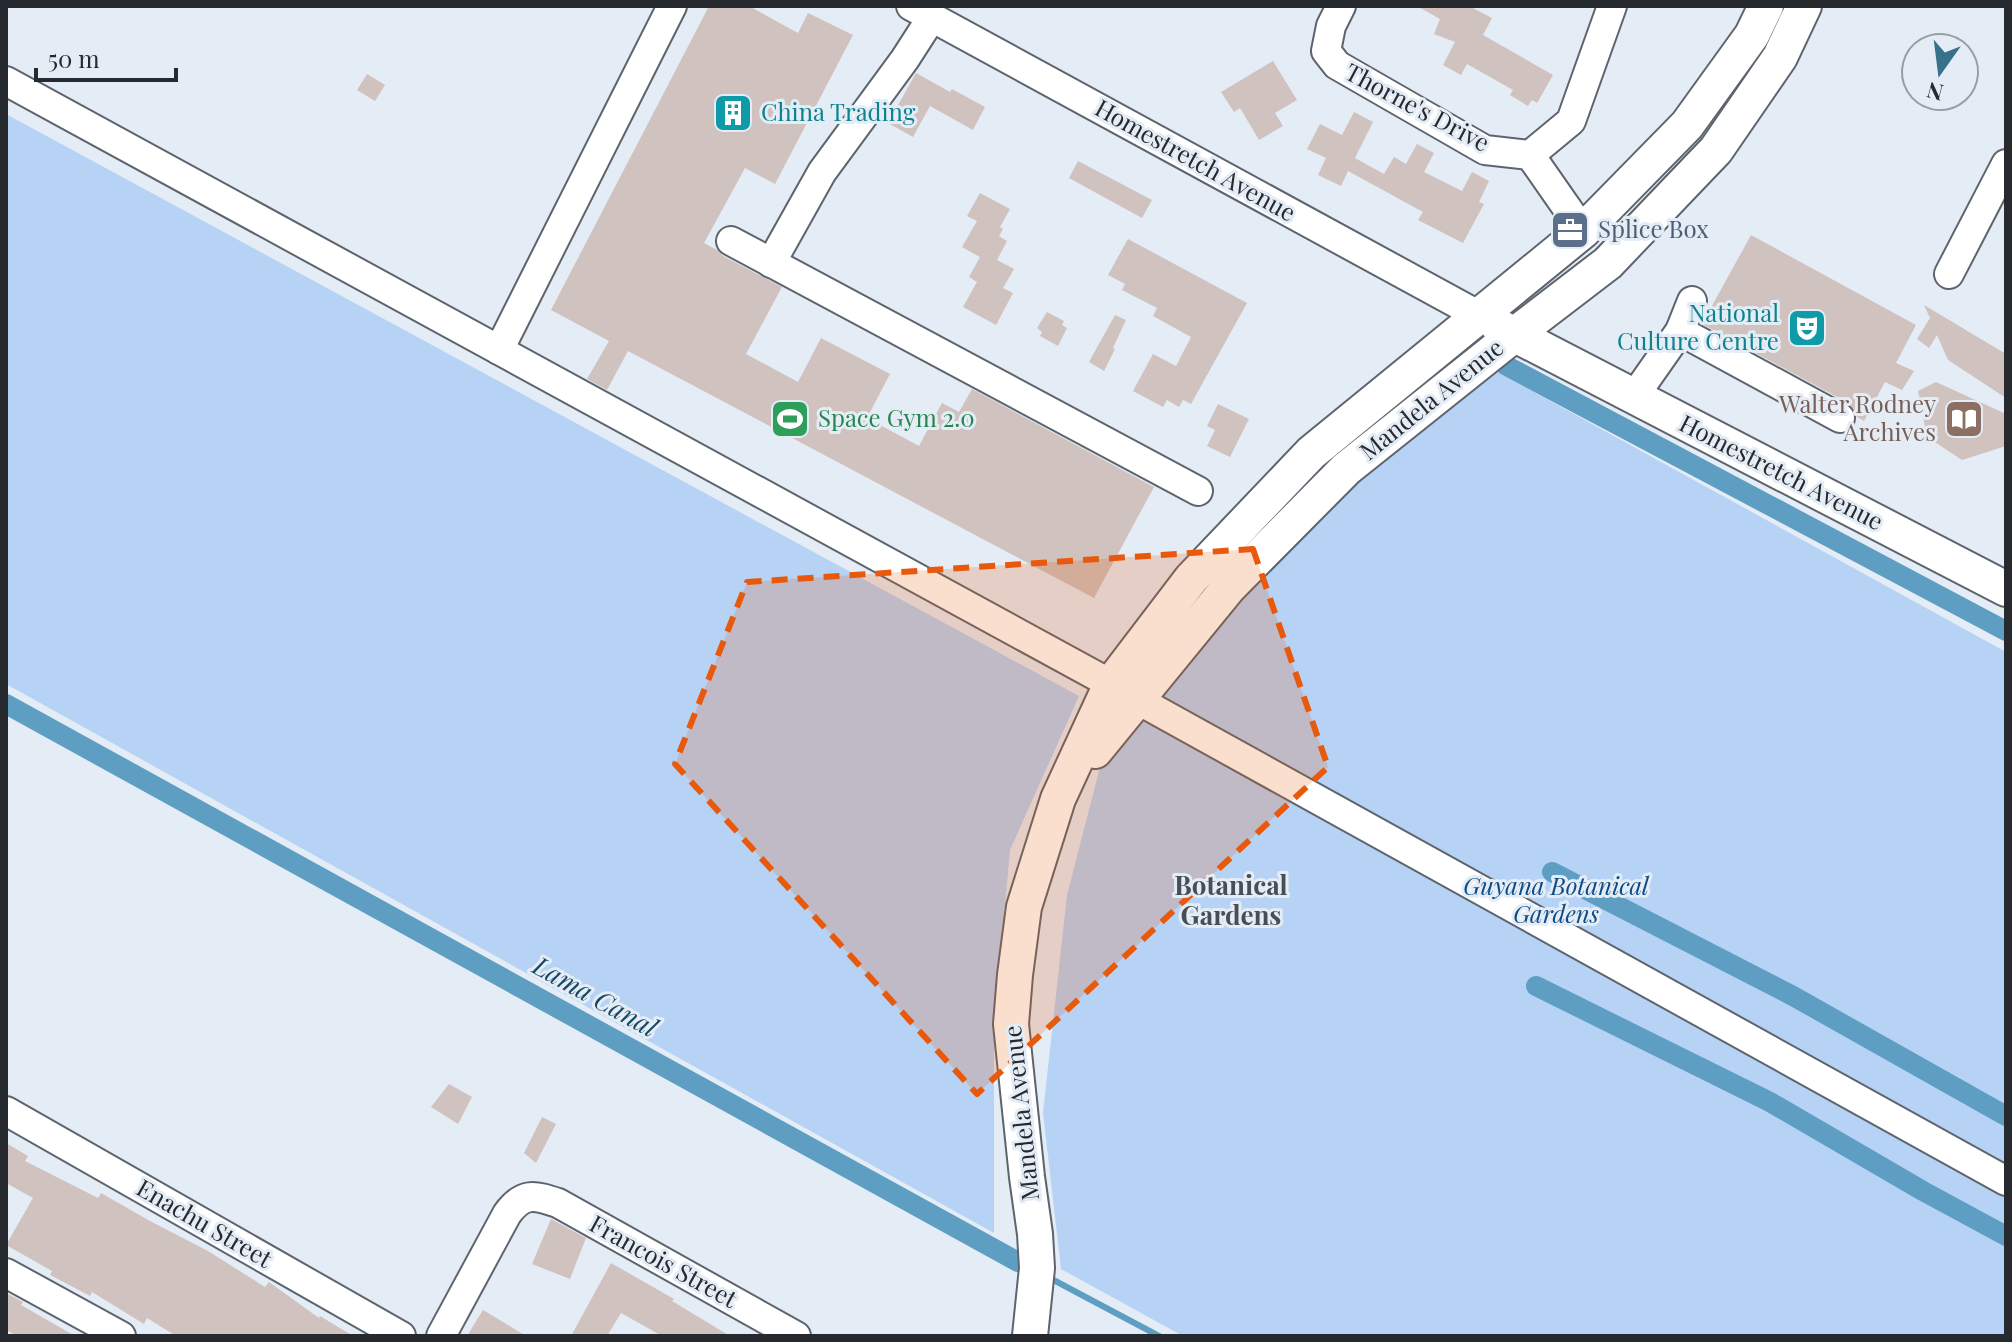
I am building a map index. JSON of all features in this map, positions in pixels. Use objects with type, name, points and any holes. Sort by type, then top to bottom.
[{"type":"main road","name":"Mandela Avenue","points":[[1032,1323],[1037,1276],[1035,1234],[1011,1024],[1024,907],[1058,799],[1191,579],[1311,453],[1583,231],[1687,125],[1752,35],[1766,6]]},
{"type":"main road","name":"Mandela Avenue","points":[[1124,692],[1346,469],[1608,263],[1716,150],[1780,57],[1804,6]]},
{"type":"main road","name":"Homestretch Avenue","points":[[1480,316],[2006,589]]},
{"type":"street","points":[[499,350],[672,6]]},
{"type":"street","name":"Thorne's Drive","points":[[1341,6],[1331,26],[1326,51],[1337,65],[1485,150],[1530,155]]},
{"type":"street","points":[[1583,231],[1530,155],[1571,121],[1612,6]]},
{"type":"street","points":[[771,263],[822,172],[905,59],[921,12]]},
{"type":"street","name":"Homestretch Avenue","points":[[921,12],[1480,316]]},
{"type":"street","points":[[6,81],[1124,692],[2006,1181]]},
{"type":"street","points":[[1949,274],[2006,164]]},
{"type":"street","points":[[731,241],[1198,491]]},
{"type":"street","points":[[1633,398],[1680,331],[1692,301]]},
{"type":"street","points":[[1680,331],[1840,418]]},
{"type":"street","name":"Enachu Street","points":[[6,1111],[401,1336]]},
{"type":"street","name":"Francois Street","points":[[441,1336],[507,1214],[515,1203],[527,1196],[558,1203],[796,1336]]},
{"type":"street","points":[[6,1273],[121,1336]]},
{"type":"highlighted area","points":[[1253,549],[1328,767],[977,1094],[675,764],[747,582]]},
{"type":"green space","points":[[6,114],[1079,696],[1010,850],[994,1029],[994,1233],[6,684]]},
{"type":"green space","name":"Guyana Botanical Gardens","points":[[1496,371],[2006,652],[2006,1336],[1183,1336],[1061,1269],[1043,1113],[1067,895],[1099,771],[1196,645],[1341,495]]},
{"type":"building","points":[[709,6],[749,6],[798,33],[808,13],[853,35],[775,184],[745,168],[704,243],[782,287],[746,354],[798,382],[821,338],[890,374],[867,418],[919,446],[942,403],[959,412],[972,389],[1154,487],[1094,598],[628,351],[607,390],[587,379],[609,341],[551,310]]},
{"type":"building","points":[[1417,6],[1469,6],[1492,18],[1483,35],[1553,75],[1537,103],[1532,100],[1528,106],[1510,95],[1513,90],[1467,64],[1461,75],[1443,65],[1455,42],[1434,34],[1440,19]]},
{"type":"building","points":[[1273,61],[1297,100],[1275,113],[1283,126],[1259,140],[1240,108],[1234,112],[1221,92]]},
{"type":"building","points":[[916,73],[985,107],[973,130],[930,106],[913,137],[888,123]]},
{"type":"building","points":[[367,74],[385,85],[375,101],[357,90]]},
{"type":"building","points":[[1354,112],[1373,122],[1355,158],[1384,174],[1394,157],[1406,164],[1417,144],[1434,153],[1424,172],[1462,191],[1472,172],[1489,181],[1479,202],[1484,204],[1463,243],[1418,220],[1423,212],[1348,171],[1341,186],[1318,175],[1326,158],[1307,149],[1320,124],[1342,135]]},
{"type":"building","points":[[1078,161],[1152,200],[1142,218],[1069,178]]},
{"type":"building","points":[[980,193],[1010,209],[1000,227],[1003,229],[999,236],[1007,241],[997,260],[1014,269],[1003,288],[1013,293],[996,325],[963,307],[977,282],[969,277],[980,257],[962,247],[977,221],[967,216]]},
{"type":"building","name":"National Culture Centre","points":[[1751,235],[1916,325],[1896,363],[1914,371],[1902,390],[1885,382],[1864,421],[1857,417],[1848,403],[1702,324]]},
{"type":"building","points":[[1128,239],[1247,303],[1191,404],[1183,400],[1179,407],[1167,400],[1163,407],[1133,391],[1153,354],[1176,366],[1191,337],[1153,316],[1157,308],[1122,290],[1125,284],[1108,275]]},
{"type":"building","points":[[1924,305],[2006,354],[2006,398],[1948,360],[1937,335],[1929,348],[1917,339],[1930,318]]},
{"type":"building","points":[[1047,312],[1064,321],[1062,325],[1067,328],[1058,346],[1040,336],[1042,332],[1037,328]]},
{"type":"building","points":[[1115,315],[1126,320],[1104,371],[1089,362]]},
{"type":"building","points":[[1936,382],[2006,414],[2006,446],[1962,460],[1927,437],[1918,391]]},
{"type":"building","points":[[1218,404],[1249,419],[1230,457],[1207,446],[1215,430],[1207,426]]},
{"type":"building","points":[[449,1084],[472,1097],[458,1124],[431,1107]]},
{"type":"building","points":[[542,1117],[556,1124],[536,1163],[524,1153]]},
{"type":"building","points":[[6,1143],[28,1156],[25,1161],[98,1198],[101,1193],[208,1251],[265,1287],[269,1282],[319,1318],[353,1336],[176,1336],[147,1318],[144,1324],[92,1292],[90,1296],[50,1275],[52,1271],[6,1245],[33,1198],[6,1183]]},
{"type":"building","points":[[551,1219],[586,1238],[570,1279],[532,1264]]},
{"type":"building","points":[[611,1263],[730,1336],[662,1336],[621,1313],[607,1336],[571,1336]]},
{"type":"building","points":[[6,1293],[75,1336],[17,1336],[8,1331],[6,1335]]},
{"type":"building","points":[[483,1310],[526,1336],[467,1336]]},
{"type":"waterway","points":[[1505,365],[2006,631]]},
{"type":"waterway","name":"Lama Canal","points":[[6,704],[1018,1262]]},
{"type":"waterway","points":[[1552,872],[1793,996],[2006,1116]]},
{"type":"waterway","points":[[1536,986],[1770,1102],[2006,1236]]},
{"type":"waterway","name":"Lama Canal","points":[[1046,1276],[1159,1336]]},
{"type":"place","name":"China Trading","points":[[733,113]]},
{"type":"place","name":"Splice Box","points":[[1570,230]]},
{"type":"place","name":"National Culture Centre","points":[[1807,328]]},
{"type":"place","name":"Space Gym 2.0","points":[[790,419]]},
{"type":"place","name":"Walter Rodney Archives","points":[[1964,419]]},
{"type":"district","name":"Botanical Gardens","points":[[1231,901]]}]
